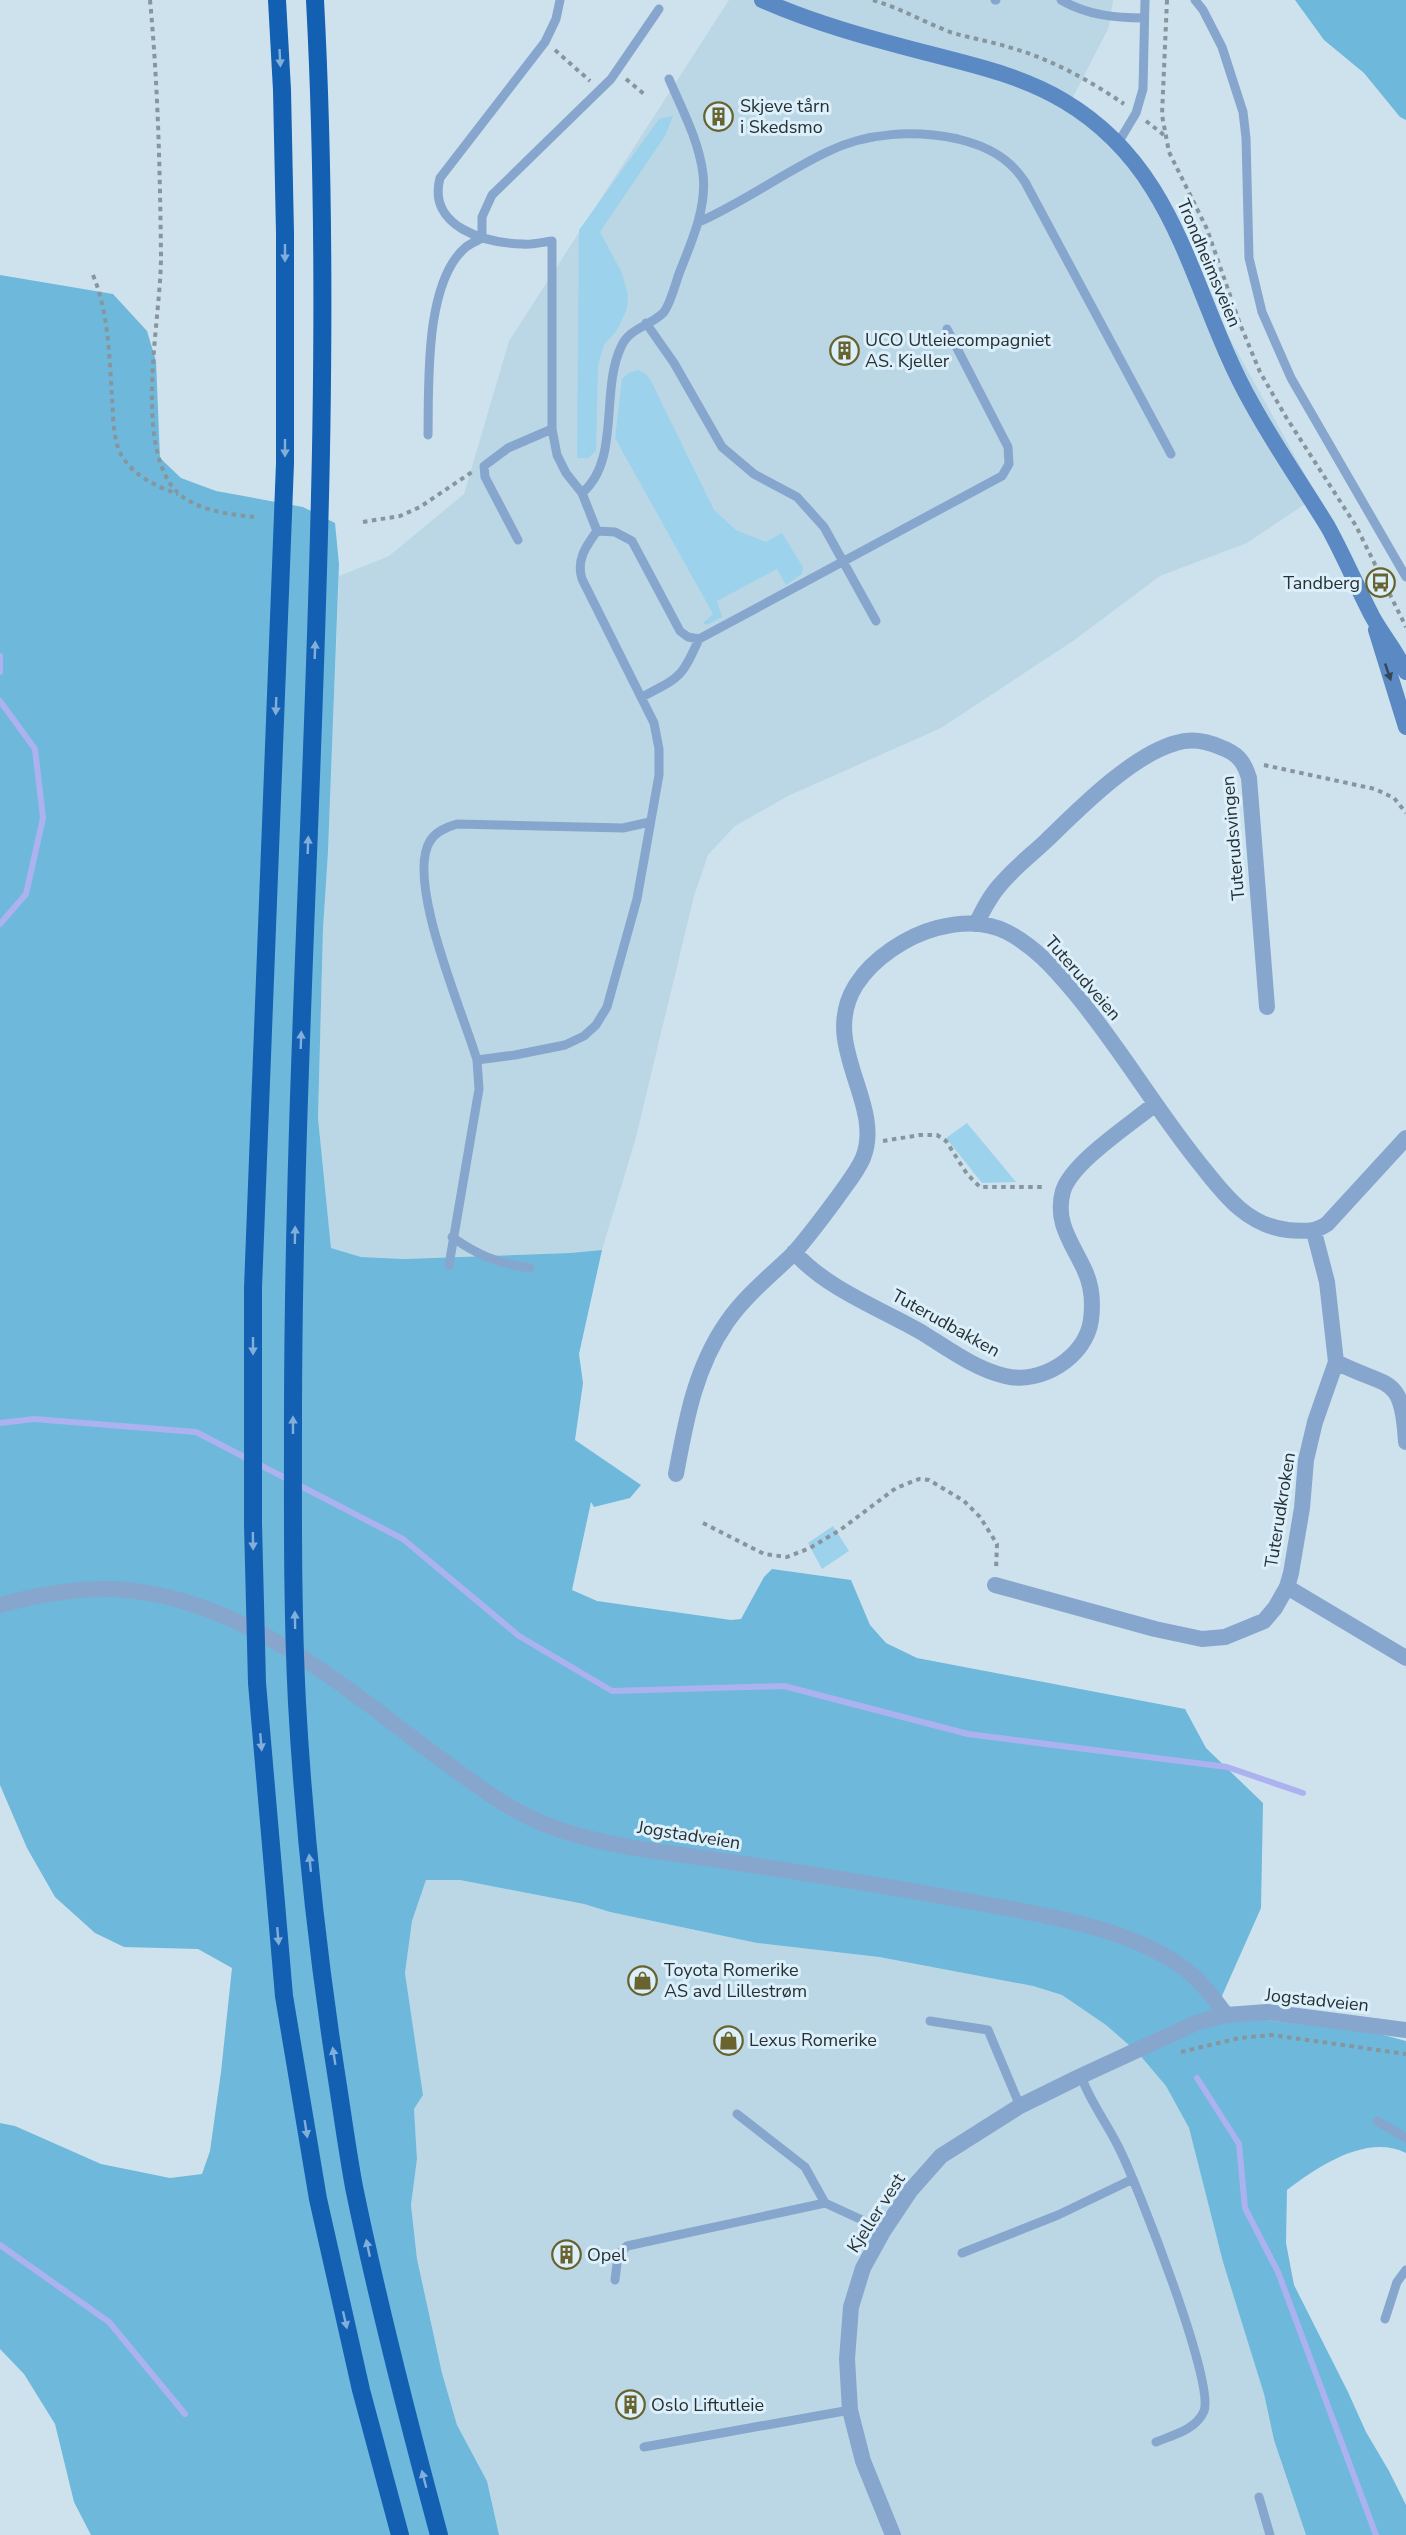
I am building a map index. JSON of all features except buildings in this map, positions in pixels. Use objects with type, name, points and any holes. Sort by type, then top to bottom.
[{"type":"highway","points":[[277,0],[285,222],[285,463],[253,1288],[253,1524],[257,1683],[284,1996],[312,2165],[361,2390],[400,2535]]},
{"type":"highway","points":[[315,0],[323,230],[321,490],[293,1293],[293,1525],[297,1700],[306,1827],[322,1980],[353,2182],[398,2387],[439,2535]]},
{"type":"main road","name":"Trondheimsveien","points":[[762,0],[847,32],[994,70],[1027,82],[1080,111],[1118,143],[1146,176],[1164,205],[1182,242],[1233,370],[1266,429],[1328,527],[1373,617],[1398,655],[1406,672]]},
{"type":"main road","name":"Trondheimsveien","points":[[1373,617],[1406,727]]},
{"type":"street","name":"Tuterudsvingen","points":[[976,924],[1000,885],[1034,852],[1096,794],[1159,749],[1192,740],[1229,750],[1245,764],[1253,812],[1267,1007]]},
{"type":"street","name":"Tuterudveien","points":[[676,1473],[697,1378],[726,1323],[741,1304],[811,1233],[856,1172],[867,1144],[868,1124],[845,1043],[843,1028],[845,1010],[854,987],[877,961],[923,932],[962,923],[976,924],[1005,930],[1028,944],[1047,961],[1089,1010],[1192,1155],[1222,1192],[1243,1213],[1263,1224],[1282,1229],[1314,1232]]},
{"type":"street","points":[[1064,1188],[1074,1172],[1097,1150],[1155,1104]]},
{"type":"street","points":[[1314,1232],[1327,1224],[1406,1138]]},
{"type":"street","name":"Tuterudbakken","points":[[794,1252],[837,1286],[979,1367],[1006,1377],[1038,1376],[1055,1370],[1072,1355],[1089,1330],[1091,1320],[1092,1296],[1086,1273],[1068,1240],[1061,1221],[1061,1201],[1064,1188]]},
{"type":"street","name":"Tuterudkroken","points":[[995,1585],[1155,1629],[1202,1639],[1225,1637],[1264,1621],[1275,1608],[1287,1587],[1299,1531],[1306,1460],[1315,1422],[1336,1362],[1326,1282],[1314,1232]]},
{"type":"street","points":[[1336,1362],[1356,1372],[1382,1380],[1393,1388],[1400,1399],[1404,1415],[1406,1442]]},
{"type":"street","points":[[1287,1587],[1406,1658]]},
{"type":"street","name":"Jogstadveien","points":[[0,1605],[65,1591],[110,1589],[163,1597],[226,1616],[278,1642],[340,1683],[502,1805],[539,1823],[594,1839],[861,1881],[1078,1924],[1153,1949],[1184,1967],[1210,1993],[1226,2015],[1267,2012],[1406,2030]]},
{"type":"street","name":"Kjeller vest","points":[[893,2535],[863,2461],[850,2410],[847,2358],[851,2307],[863,2268],[884,2230],[910,2191],[940,2156],[1020,2106],[1198,2022],[1226,2015]]},
{"type":"lane","points":[[560,0],[556,19],[545,42],[441,178],[437,190],[439,203],[447,217],[456,226],[482,238],[524,244],[552,241],[552,429],[557,455],[566,472],[582,493],[597,531]]},
{"type":"lane","points":[[1061,0],[1091,13],[1111,17],[1144,18]]},
{"type":"lane","points":[[1118,143],[1136,113],[1143,89],[1145,0]]},
{"type":"lane","points":[[1195,0],[1203,10],[1222,47],[1243,112],[1246,138],[1249,258],[1262,312],[1291,378],[1405,573]]},
{"type":"lane","points":[[482,238],[482,217],[492,195],[611,78],[659,9]]},
{"type":"lane","points":[[582,493],[593,484],[602,466],[612,381],[621,345],[636,328],[663,313],[699,222],[703,173],[695,142],[669,79]]},
{"type":"lane","points":[[699,222],[734,206],[828,151],[883,135],[908,134],[951,138],[996,153],[1019,172],[1025,182],[1171,454]]},
{"type":"lane","points":[[428,435],[430,352],[437,299],[453,263],[465,248],[482,238]]},
{"type":"lane","points":[[646,323],[674,363],[722,447],[754,474],[797,497],[824,527],[876,621]]},
{"type":"lane","points":[[642,697],[678,678],[686,668],[699,639],[1002,476],[1007,470],[1008,447],[947,329]]},
{"type":"lane","points":[[518,540],[485,477],[484,466],[508,448],[552,429]]},
{"type":"lane","points":[[597,531],[615,532],[632,541],[680,631],[688,637],[699,639]]},
{"type":"lane","points":[[477,1060],[515,1056],[565,1045],[584,1036],[596,1025],[607,1007],[637,899],[658,775],[659,749],[654,723],[580,572],[583,553],[597,531]]},
{"type":"lane","points":[[449,1264],[479,1089],[477,1060],[432,922],[424,879],[426,851],[430,840],[446,828],[457,824],[623,828],[650,822]]},
{"type":"lane","points":[[452,1237],[474,1253],[499,1263],[530,1268]]},
{"type":"lane","points":[[930,2021],[988,2030],[1020,2106]]},
{"type":"lane","points":[[1081,2076],[1087,2093],[1118,2146],[1133,2179],[1182,2309],[1204,2385],[1206,2403],[1203,2414],[1194,2424],[1181,2432],[1156,2442]]},
{"type":"lane","points":[[736,2114],[805,2168],[825,2203],[884,2230]]},
{"type":"lane","points":[[1377,2121],[1406,2138]]},
{"type":"lane","points":[[962,2253],[1058,2215],[1133,2179]]},
{"type":"lane","points":[[615,2280],[618,2255],[627,2246],[825,2203]]},
{"type":"lane","points":[[1385,2319],[1397,2282],[1406,2270]]},
{"type":"lane","points":[[644,2447],[850,2410]]},
{"type":"lane","points":[[1259,2497],[1270,2535]]},
{"type":"path","points":[[150,0],[161,260],[154,360],[154,427],[160,461],[179,495]]},
{"type":"path","points":[[873,0],[946,30],[1010,47],[1045,60],[1094,85],[1122,103]]},
{"type":"path","points":[[1165,135],[1162,87],[1167,0]]},
{"type":"path","points":[[566,60],[581,74]]},
{"type":"path","points":[[634,86],[644,94]]},
{"type":"path","points":[[93,275],[103,299],[118,448],[129,466],[156,487],[219,513],[254,517]]},
{"type":"path","points":[[363,522],[400,516],[420,507],[484,466]]},
{"type":"path","points":[[1245,764],[1259,764],[1375,789],[1394,798],[1406,813]]},
{"type":"path","points":[[867,1144],[920,1135],[937,1135],[946,1141],[967,1173],[980,1187],[1064,1188]]},
{"type":"path","points":[[704,1522],[764,1554],[787,1557],[810,1548],[840,1530],[896,1488],[919,1479],[929,1479],[964,1501],[980,1517],[997,1544],[995,1585]]},
{"type":"path","points":[[1173,2055],[1239,2038],[1272,2036],[1406,2054]]},
{"type":"shaded area","points":[[729,0],[1113,0],[1109,27],[1070,103],[1123,145],[1317,496],[1247,543],[1160,576],[1073,641],[941,728],[788,796],[735,826],[708,855],[694,896],[635,1141],[602,1250],[404,1259],[361,1257],[331,1248],[318,1118],[323,929],[339,576],[389,556],[464,494],[509,341]]},
{"type":"shaded area","points":[[1295,0],[1406,0],[1406,120],[1400,117],[1364,73],[1324,40]]},
{"type":"shaded area","points":[[673,116],[665,136],[600,232],[622,273],[628,295],[627,309],[617,330],[604,345],[598,365],[596,451],[588,458],[577,458],[579,230],[659,119]]},
{"type":"shaded area","points":[[0,275],[113,294],[147,331],[156,361],[160,458],[181,478],[216,491],[303,507],[335,523],[339,564],[323,929],[318,1118],[331,1248],[361,1257],[404,1259],[602,1250],[579,1354],[583,1383],[575,1440],[641,1485],[630,1498],[594,1507],[591,1502],[572,1590],[597,1601],[731,1620],[741,1619],[764,1577],[772,1569],[851,1580],[870,1625],[886,1643],[917,1658],[1185,1709],[1206,1748],[1263,1803],[1261,1908],[1214,2014],[1372,2032],[1406,2041],[1406,2153],[1391,2148],[1375,2147],[1359,2150],[1328,2163],[1287,2190],[1286,2243],[1294,2285],[1366,2432],[1406,2505],[1406,2535],[1306,2535],[1274,2440],[1264,2394],[1223,2262],[1189,2128],[1166,2086],[1138,2053],[1106,2025],[1062,1995],[1033,1986],[879,1957],[757,1943],[610,1912],[584,1904],[460,1880],[426,1880],[412,1921],[405,1973],[423,2095],[414,2109],[417,2159],[411,2205],[417,2259],[442,2373],[457,2425],[487,2481],[499,2535],[91,2535],[74,2502],[55,2424],[24,2374],[0,2349],[0,2123],[15,2126],[101,2164],[170,2178],[202,2174],[210,2151],[232,1968],[198,1949],[124,1947],[95,1933],[55,1897],[27,1848],[0,1785]]},
{"type":"shaded area","points":[[638,370],[650,379],[714,510],[736,530],[766,542],[782,533],[803,567],[802,574],[786,585],[777,569],[717,601],[722,617],[707,625],[703,623],[713,614],[615,438],[622,379]]},
{"type":"shaded area","points":[[967,1123],[1016,1182],[982,1183],[946,1138]]},
{"type":"shaded area","points":[[833,1526],[849,1551],[822,1569],[808,1543]]},
{"type":"shaded area","points":[[426,1880],[460,1880],[584,1904],[610,1912],[757,1943],[879,1957],[1033,1986],[1062,1995],[1106,2025],[1138,2053],[1166,2086],[1189,2128],[1223,2262],[1264,2394],[1274,2440],[1306,2535],[499,2535],[487,2481],[457,2425],[442,2373],[417,2259],[411,2205],[417,2159],[414,2109],[423,2095],[405,1973],[412,1921]]},
{"type":"waterway","points":[[0,656],[0,672]]},
{"type":"waterway","points":[[0,701],[35,749],[43,818],[26,894],[0,924]]},
{"type":"waterway","points":[[0,1423],[34,1419],[196,1432],[403,1539],[519,1636],[612,1691],[784,1686],[968,1734],[1227,1767],[1303,1793]]},
{"type":"waterway","points":[[1197,2078],[1239,2144],[1245,2208],[1278,2272],[1376,2535]]},
{"type":"waterway","points":[[0,2245],[109,2322],[185,2414]]},
{"type":"place","name":"Skjeve tårn i Skedsmo","points":[[719,116]]},
{"type":"place","name":"UCO Utleiecompagniet AS. Kjeller","points":[[844,350]]},
{"type":"place","name":"Tandberg","points":[[1381,583]]},
{"type":"place","name":"Toyota Romerike AS avd Lillestrøm","points":[[643,1980]]},
{"type":"place","name":"Lexus Romerike","points":[[728,2040]]},
{"type":"place","name":"Opel","points":[[566,2255]]},
{"type":"place","name":"Oslo Liftutleie","points":[[630,2405]]}]
